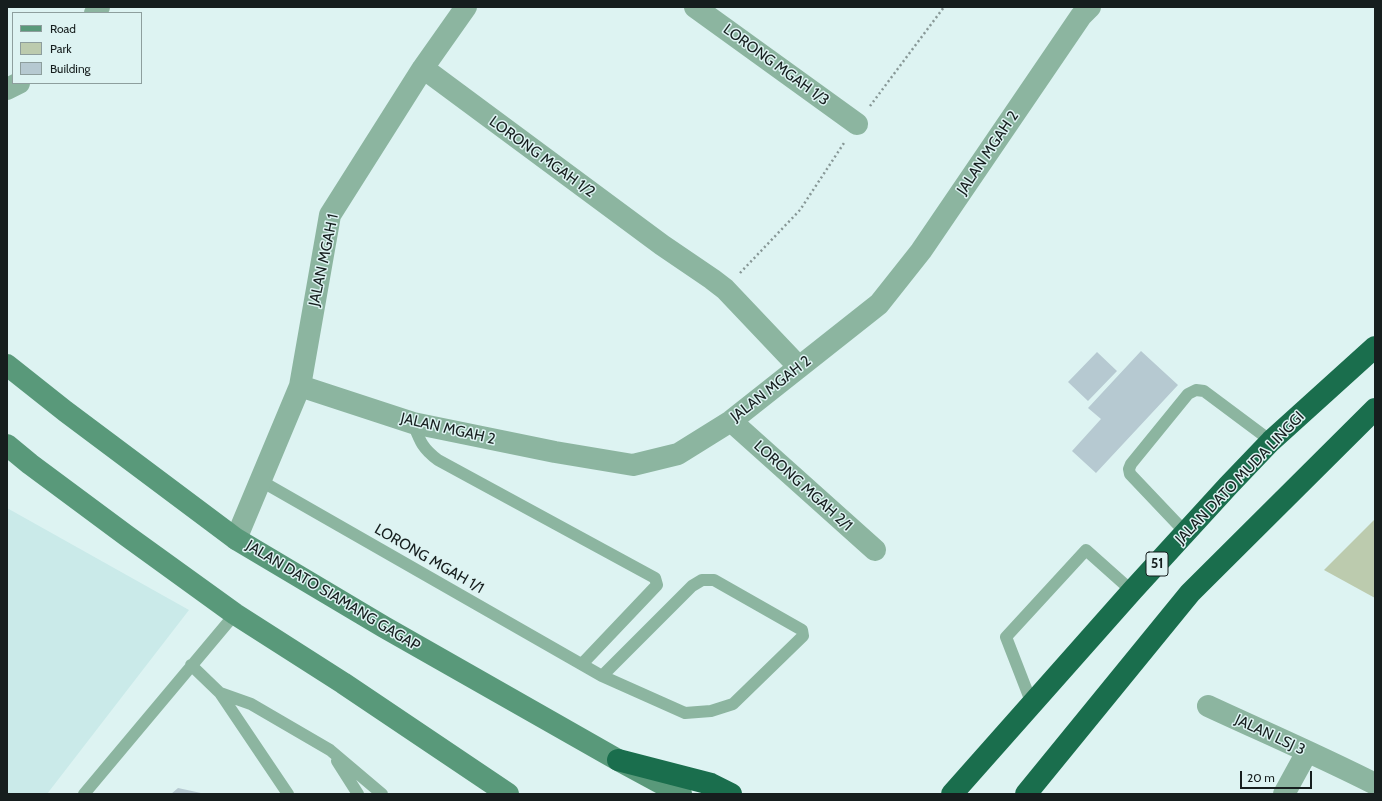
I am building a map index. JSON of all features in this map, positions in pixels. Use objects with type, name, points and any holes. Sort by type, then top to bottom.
[{"type":"highway","name":"JALAN DATO MUDA LINGGI","points":[[952,794],[1132,591],[1228,486],[1271,441],[1375,347]]},
{"type":"highway","points":[[1026,794],[1190,593],[1375,409]]},
{"type":"highway","points":[[618,760],[711,784],[731,794]]},
{"type":"main road","name":"JALAN DATO SIAMANG GAGAP","points":[[7,365],[65,411],[236,539],[384,627],[618,760],[681,794]]},
{"type":"main road","points":[[7,445],[115,528],[235,614],[343,683],[508,794]]},
{"type":"street","name":"JALAN MGAH 1","points":[[236,539],[300,386],[330,215],[423,68],[466,7]]},
{"type":"street","name":"LORONG MGAH 1/3","points":[[695,7],[857,124]]},
{"type":"street","name":"JALAN MGAH 2","points":[[300,386],[413,422],[555,452],[633,465],[678,454],[731,421],[878,304],[921,251],[1079,10]]},
{"type":"street","name":"LORONG MGAH 1/2","points":[[423,68],[662,245],[725,289],[799,366]]},
{"type":"street","points":[[7,89],[17,84]]},
{"type":"street","name":"LORONG MGAH 2/1","points":[[731,421],[874,550]]},
{"type":"street","name":"JALAN LSJ 3","points":[[1208,706],[1331,762],[1375,784]]},
{"type":"street","points":[[1284,794],[1307,752]]},
{"type":"lane","points":[[1186,533],[1130,474],[1129,469],[1131,464],[1188,394],[1196,390],[1204,390],[1271,441]]},
{"type":"lane","points":[[413,422],[420,441],[429,453],[438,460],[655,578],[657,585],[582,664]]},
{"type":"lane","name":"LORONG MGAH 1/1","points":[[261,482],[602,676],[685,713],[711,711],[733,704],[803,636],[802,630],[714,580],[702,580],[692,586],[602,676]]},
{"type":"lane","points":[[1032,704],[1006,636],[1086,550],[1132,591]]},
{"type":"lane","points":[[84,794],[235,614]]},
{"type":"lane","points":[[191,665],[220,693],[288,794]]},
{"type":"lane","points":[[220,693],[251,704],[330,750],[382,794]]},
{"type":"lane","points":[[330,750],[358,794]]},
{"type":"path","points":[[725,289],[800,210],[857,124],[944,7]]},
{"type":"shaded area","points":[[7,508],[189,610],[47,794],[7,794]]},
{"type":"green space","points":[[1375,519],[1375,598],[1324,570]]},
{"type":"building","points":[[1141,351],[1178,385],[1096,473],[1072,451],[1101,419],[1088,408]]},
{"type":"building","points":[[1097,352],[1117,371],[1088,401],[1068,382]]},
{"type":"building","points":[[178,788],[201,793],[201,794],[171,794]]}]
